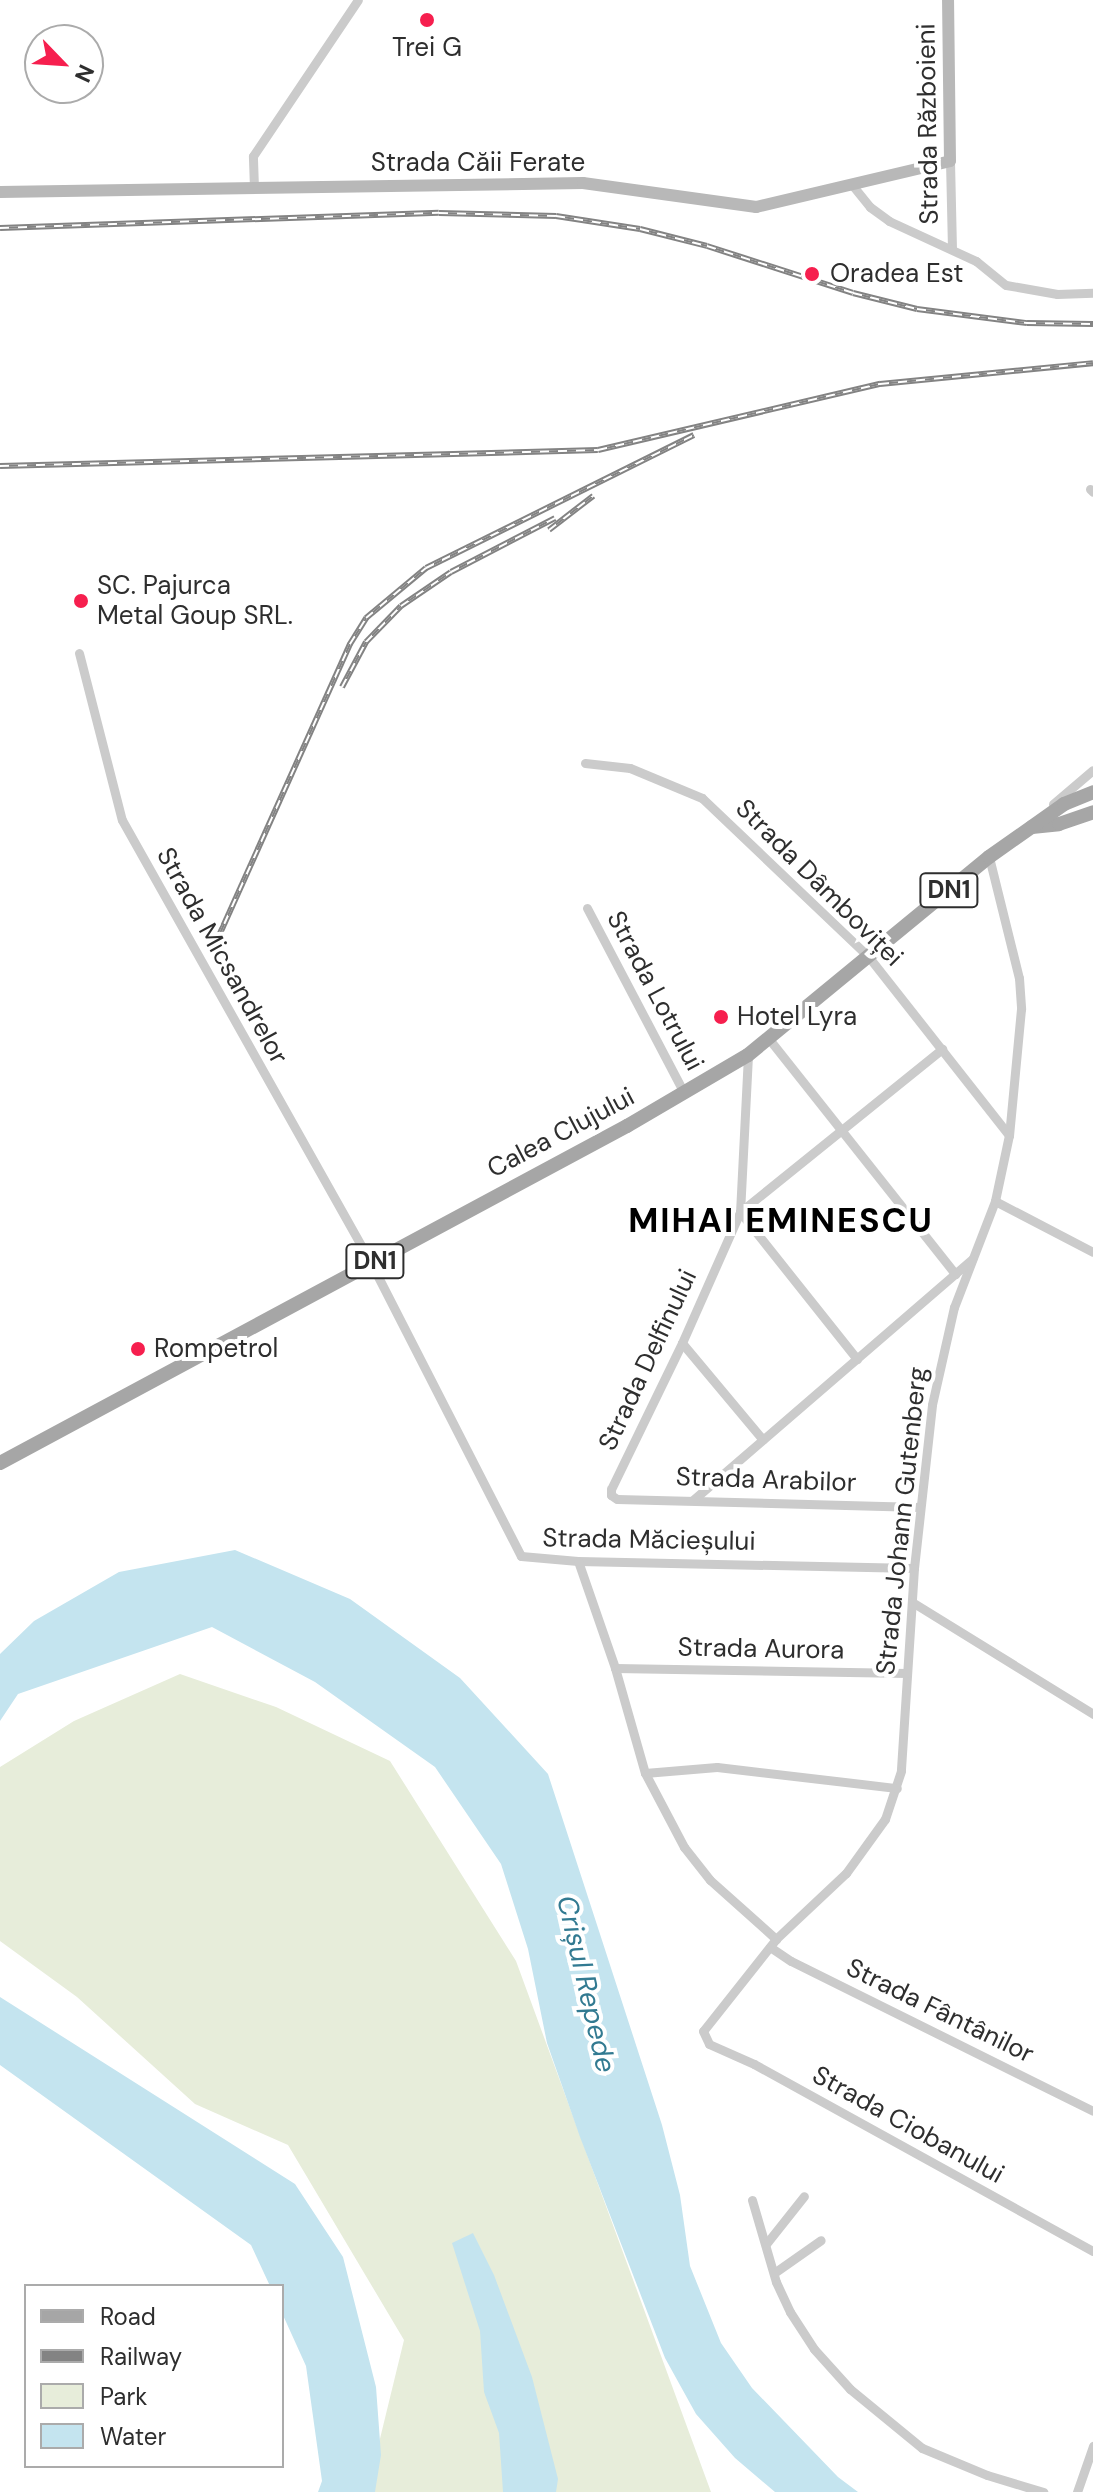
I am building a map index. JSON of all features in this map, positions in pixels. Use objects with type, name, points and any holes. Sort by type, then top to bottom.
[{"type":"main road","name":"DN1","points":[[1032,827],[1064,804],[1093,792]]},
{"type":"main road","points":[[1077,818],[1093,804]]},
{"type":"main road","name":"DN1","points":[[1032,827],[1044,828],[1093,812]]},
{"type":"main road","name":"Calea Clujului","points":[[0,1463],[684,1093],[748,1055],[989,857],[1032,827]]},
{"type":"street","points":[[254,188],[253,156],[358,0]]},
{"type":"street","name":"Strada Războieni","points":[[948,0],[952,248]]},
{"type":"street","name":"Strada Căii Ferate","points":[[0,192],[583,183],[756,207],[950,161]]},
{"type":"street","points":[[853,186],[870,207],[889,221],[976,261],[1006,285],[1020,290],[1093,293]]},
{"type":"street","name":"Strada Micsandrelor","points":[[79,653],[122,820],[371,1263]]},
{"type":"street","name":"Strada Dâmboviței","points":[[585,763],[630,768],[702,798],[868,956],[1009,1135]]},
{"type":"street","name":"Calea Clujului","points":[[1032,827],[1093,770]]},
{"type":"street","name":"Strada Johann Gutenberg","points":[[703,2038],[705,2024],[773,1943],[846,1873],[885,1819],[897,1788],[905,1750],[914,1568],[932,1405],[947,1333],[995,1201],[1009,1135],[1021,1009],[1019,978],[989,857]]},
{"type":"street","name":"Strada Lotrului","points":[[587,908],[684,1093]]},
{"type":"street","points":[[769,1039],[955,1274]]},
{"type":"street","points":[[857,1359],[740,1212],[942,1049]]},
{"type":"street","name":"Strada Delfinului","points":[[611,1495],[611,1489],[682,1343],[740,1212],[748,1055]]},
{"type":"street","points":[[995,1201],[1093,1252]]},
{"type":"street","points":[[693,1500],[975,1256]]},
{"type":"street","name":"Strada Măcieșului","points":[[371,1263],[521,1556],[578,1561],[914,1568]]},
{"type":"street","points":[[682,1343],[763,1440]]},
{"type":"street","name":"Strada Arabilor","points":[[611,1495],[617,1499],[920,1507]]},
{"type":"street","name":"Strada Fântânilor","points":[[578,1561],[615,1668],[645,1773],[692,1858],[740,1910],[791,1961],[1093,2111]]},
{"type":"street","points":[[912,1602],[1093,1714]]},
{"type":"street","name":"Strada Aurora","points":[[615,1668],[907,1673]]},
{"type":"street","points":[[645,1773],[717,1767],[897,1788]]},
{"type":"street","name":"Strada Ciobanului","points":[[703,2038],[1093,2251]]},
{"type":"street","points":[[766,2244],[804,2196]]},
{"type":"street","points":[[752,2200],[774,2273],[790,2312],[814,2349],[850,2389],[922,2448],[987,2475],[1043,2492]]},
{"type":"street","points":[[774,2273],[821,2240]]},
{"type":"street","points":[[1077,2492],[1093,2446]]},
{"type":"green space","points":[[180,1674],[276,1707],[390,1761],[516,1961],[711,2492],[367,2492],[404,2340],[288,2145],[195,2104],[77,1997],[0,1941],[0,1767],[74,1721]]},
{"type":"water","name":"Crișul Repede","points":[[235,1550],[350,1599],[460,1678],[548,1774],[662,2125],[680,2195],[690,2266],[721,2343],[752,2388],[838,2477],[858,2492],[775,2492],[735,2458],[696,2414],[665,2358],[580,2137],[547,2043],[528,1949],[501,1864],[435,1767],[315,1682],[212,1627],[18,1694],[0,1721],[0,1654],[34,1621],[119,1572]]},
{"type":"water","points":[[0,1997],[295,2184],[343,2257],[376,2387],[381,2455],[375,2492],[318,2492],[322,2481],[306,2366],[284,2317],[284,2284],[269,2284],[251,2245],[0,2065]]},
{"type":"water","points":[[473,2233],[494,2275],[532,2377],[558,2479],[556,2492],[503,2492],[499,2433],[484,2392],[480,2331],[452,2243]]},
{"type":"railway","points":[[0,228],[439,213],[556,216],[640,229],[707,246],[853,293],[917,309],[1027,323],[1093,324]]},
{"type":"railway","points":[[0,466],[598,450],[880,384],[1093,363]]},
{"type":"railway","points":[[217,940],[350,644],[366,618],[426,568],[694,435]]},
{"type":"railway","points":[[549,530],[593,496]]},
{"type":"railway","points":[[342,687],[366,642],[401,606],[451,572],[555,518]]},
{"type":"place","name":"Trei G","points":[[427,20]]},
{"type":"place","name":"Oradea Est","points":[[812,274]]},
{"type":"place","name":"SC. Pajurca Metal Goup SRL.","points":[[81,601]]},
{"type":"place","name":"Hotel Lyra","points":[[721,1017]]},
{"type":"place","name":"Rompetrol","points":[[138,1349]]},
{"type":"district","name":"MIHAI EMINESCU","points":[[781,1221]]}]
